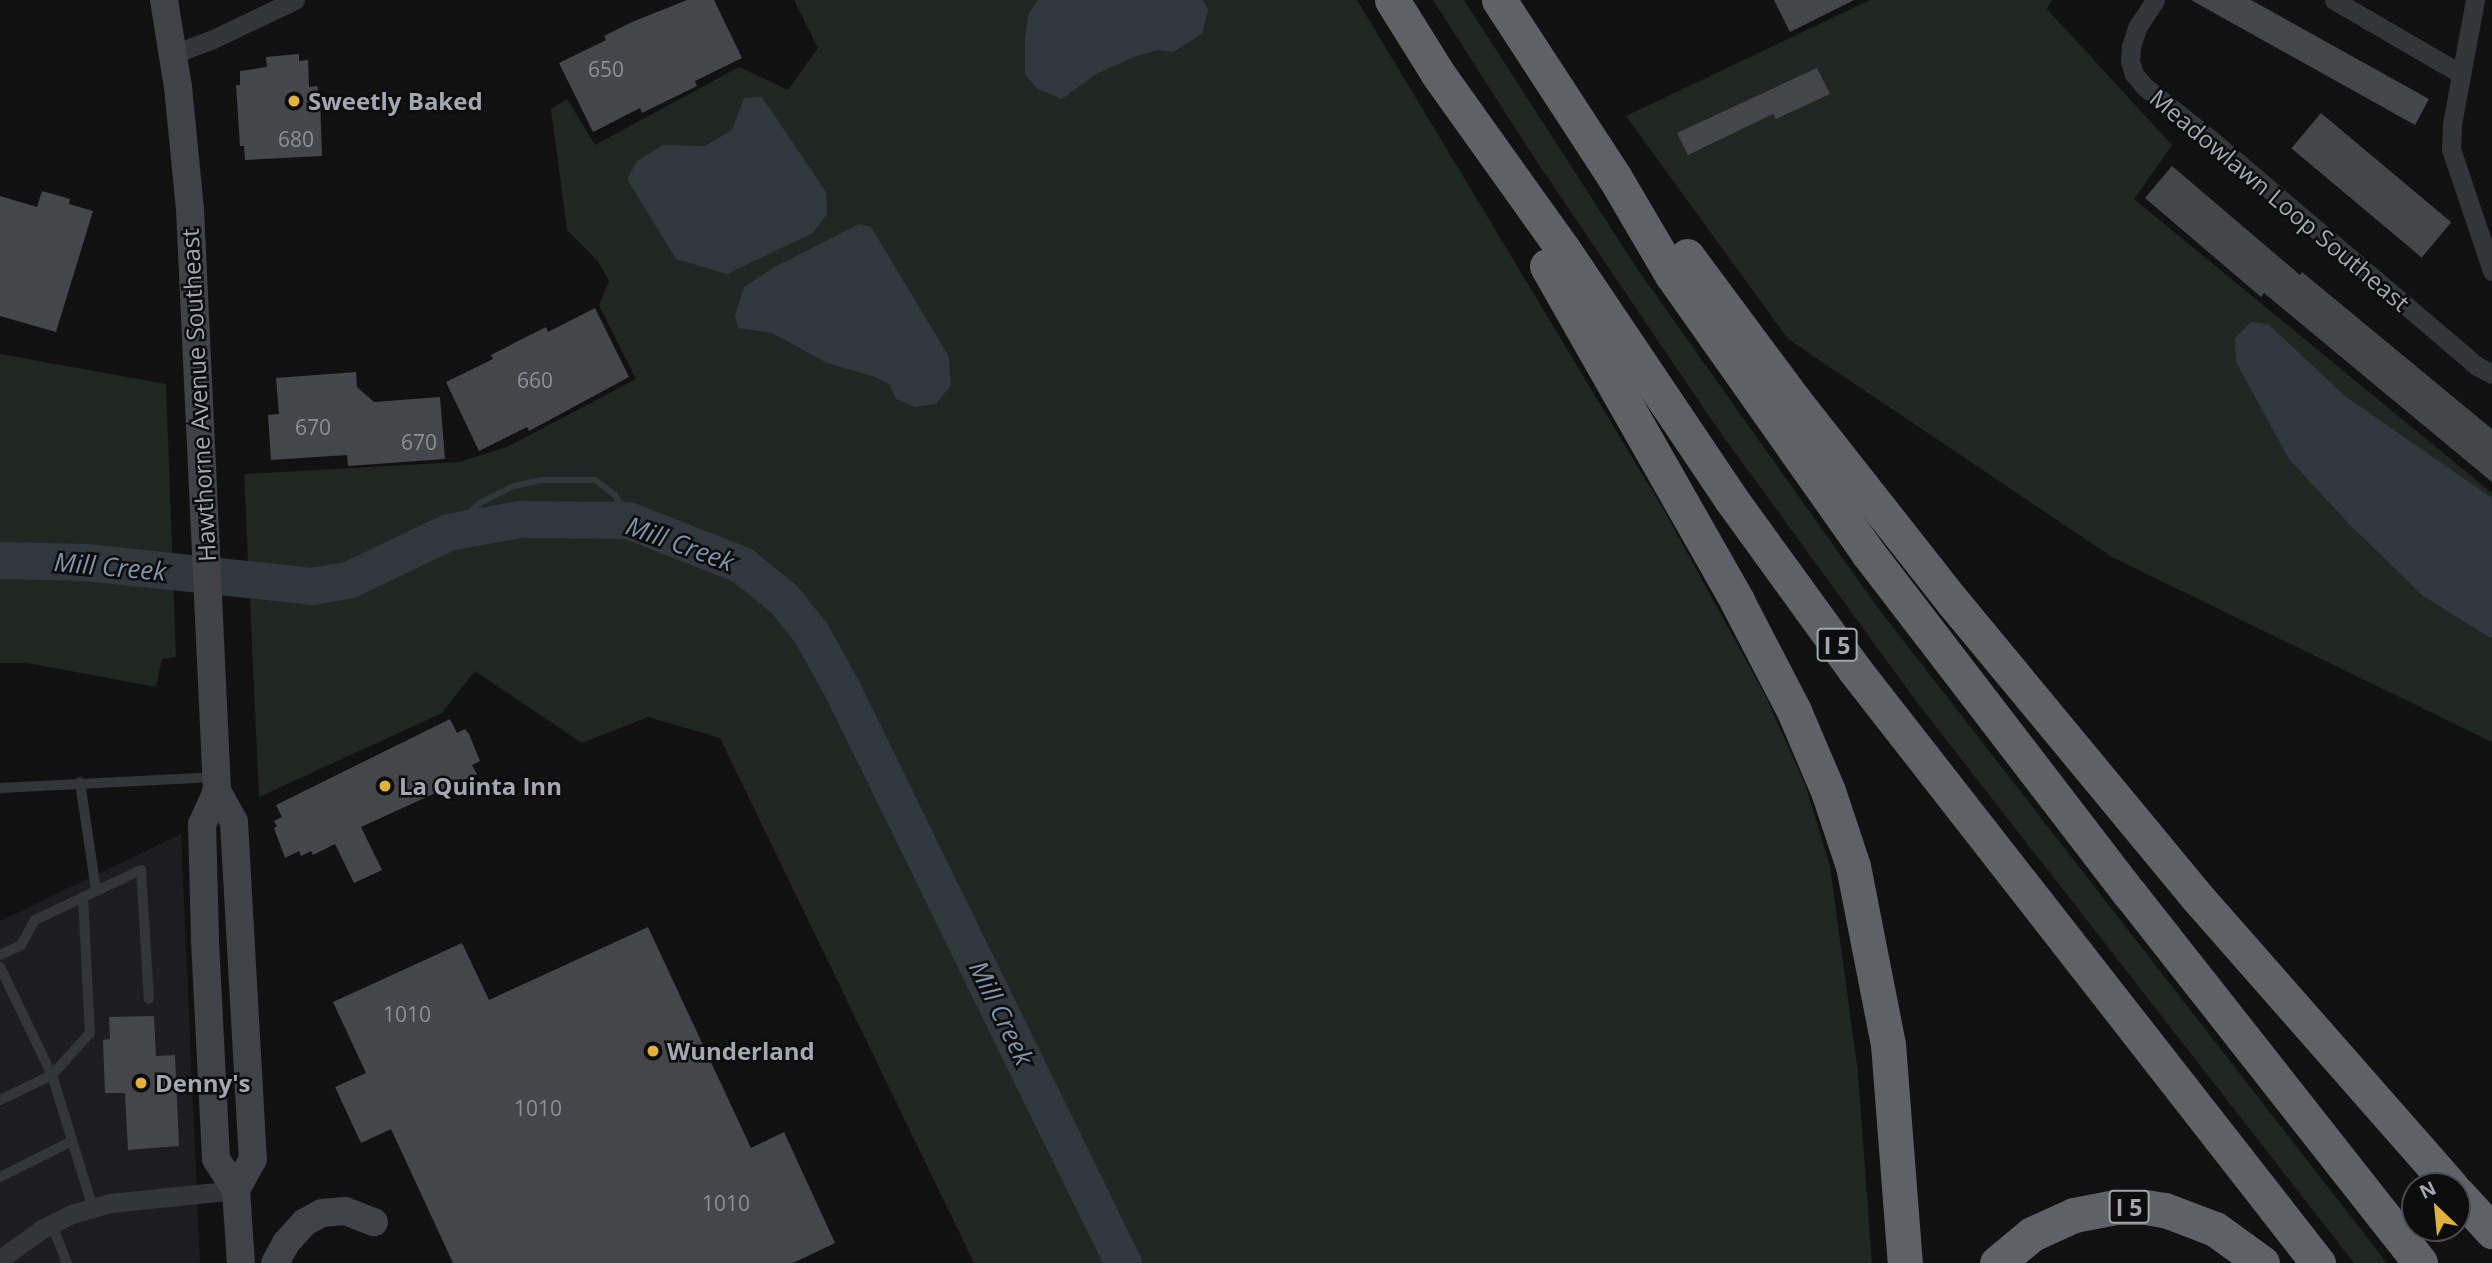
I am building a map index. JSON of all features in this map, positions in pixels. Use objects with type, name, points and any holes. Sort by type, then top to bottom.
[{"type":"highway","name":"I 5","points":[[1392,0],[1438,74],[1563,249],[1731,499],[1854,668],[2318,1263]]},
{"type":"highway","points":[[1499,0],[1615,178],[1672,275],[1868,553],[2071,819],[2420,1263]]},
{"type":"highway","points":[[1438,74],[1730,589],[1794,711],[1828,792],[1853,866],[1888,1044],[1905,1263]]},
{"type":"highway","points":[[1615,178],[1690,259],[1794,400],[1944,591],[2188,886],[2439,1172]]},
{"type":"highway","points":[[1888,1044],[1877,1101],[1889,1263]]},
{"type":"highway","name":"I 5","points":[[1997,1263],[2032,1234],[2050,1225],[2092,1210],[2125,1207],[2165,1210],[2188,1217],[2215,1229],[2262,1263]]},
{"type":"highway","points":[[2471,1208],[2492,1231]]},
{"type":"main road","name":"Hawthorne Avenue Southeast","points":[[164,0],[174,54],[190,209],[202,456],[216,784],[202,824],[216,1158],[236,1191],[241,1263]]},
{"type":"main road","points":[[275,1263],[286,1243],[305,1222],[322,1213],[345,1211],[374,1222]]},
{"type":"street","points":[[174,54],[211,40],[295,0]]},
{"type":"street","name":"Meadowlawn Loop Southeast","points":[[2155,0],[2137,28],[2131,47],[2130,61],[2134,74],[2145,87],[2209,138],[2477,366],[2492,374]]},
{"type":"street","points":[[2334,0],[2461,74]]},
{"type":"street","points":[[2475,0],[2451,149],[2492,271]]},
{"type":"street","points":[[0,1259],[52,1225],[93,1208],[141,1197],[236,1191]]},
{"type":"lane","points":[[80,782],[96,891]]},
{"type":"lane","points":[[0,788],[80,782],[216,784]]},
{"type":"lane","points":[[0,955],[21,945],[35,920],[141,870],[149,999]]},
{"type":"lane","points":[[0,1100],[51,1075],[90,1033],[83,897]]},
{"type":"lane","points":[[0,967],[51,1075],[93,1208]]},
{"type":"lane","points":[[0,1177],[72,1141]]},
{"type":"lane","points":[[52,1225],[67,1263]]},
{"type":"shaded area","points":[[794,0],[1357,0],[1665,512],[1765,695],[1805,784],[1830,866],[1858,1073],[1872,1263],[974,1263],[720,738],[648,717],[582,743],[475,671],[442,713],[259,797],[244,474],[459,462],[507,447],[636,379],[599,305],[609,281],[598,261],[567,230],[551,109],[567,99],[595,145],[739,67],[788,90],[818,48]]},
{"type":"shaded area","points":[[1038,0],[1203,0],[1208,10],[1202,34],[1173,52],[1158,50],[1134,57],[1096,74],[1062,99],[1036,88],[1025,74],[1025,36],[1029,13]]},
{"type":"shaded area","points":[[1433,0],[1464,0],[1638,270],[1878,608],[2387,1263],[2354,1263],[1916,701],[1715,425],[1533,156]]},
{"type":"shaded area","points":[[1870,0],[2052,0],[2047,9],[2172,145],[2134,199],[2492,493],[2492,742],[2112,557],[1788,339],[1626,116]]},
{"type":"shaded area","points":[[762,97],[826,192],[827,214],[813,233],[727,274],[676,259],[627,179],[637,161],[663,145],[705,146],[732,130],[744,98]]},
{"type":"shaded area","points":[[859,224],[871,227],[949,357],[951,385],[936,404],[915,407],[896,399],[889,384],[875,377],[827,363],[772,333],[738,328],[735,315],[744,287],[773,268]]},
{"type":"shaded area","points":[[2251,322],[2268,324],[2345,396],[2492,498],[2492,639],[2422,595],[2350,525],[2289,459],[2236,362],[2235,338]]},
{"type":"shaded area","points":[[0,354],[166,384],[176,657],[162,659],[156,687],[28,663],[0,663]]},
{"type":"shaded area","points":[[181,834],[200,1263],[0,1263],[0,921]]},
{"type":"building","points":[[687,0],[714,0],[742,58],[695,81],[697,86],[642,113],[640,108],[593,132],[559,63],[606,40],[604,36],[632,22]]},
{"type":"building","points":[[1774,0],[1854,0],[1790,32]]},
{"type":"building","points":[[2191,0],[2251,0],[2429,99],[2415,125]]},
{"type":"building","points":[[299,54],[299,61],[308,60],[309,87],[317,86],[320,98],[322,156],[245,160],[244,146],[240,146],[236,85],[240,85],[240,71],[267,67],[266,57]]},
{"type":"building","points":[[1817,68],[1830,94],[1776,119],[1773,114],[1688,155],[1677,133]]},
{"type":"building","points":[[2321,113],[2451,222],[2422,258],[2291,148]]},
{"type":"building","points":[[2172,166],[2300,275],[2302,272],[2492,429],[2492,482],[2264,293],[2261,297],[2145,198]]},
{"type":"building","points":[[42,191],[70,199],[69,204],[93,211],[56,332],[0,316],[0,196],[37,207]]},
{"type":"building","points":[[595,308],[629,377],[529,431],[527,427],[479,451],[446,382],[493,359],[491,355],[546,327],[548,332]]},
{"type":"building","points":[[356,372],[357,387],[374,402],[440,397],[445,459],[348,466],[347,455],[271,460],[268,415],[279,414],[276,378]]},
{"type":"building","name":"La Quinta Inn","points":[[450,719],[457,733],[465,729],[469,734],[480,761],[472,765],[477,774],[361,827],[382,870],[354,883],[335,844],[313,855],[311,851],[301,856],[299,851],[285,858],[274,828],[277,826],[274,821],[282,817],[276,805]]},
{"type":"building","points":[[648,927],[751,1148],[784,1132],[835,1243],[793,1263],[453,1263],[391,1129],[361,1143],[335,1087],[366,1073],[333,1002],[462,943],[489,1000]]},
{"type":"building","name":"Denny's","points":[[154,1016],[156,1056],[175,1055],[179,1146],[128,1150],[125,1093],[105,1093],[103,1040],[110,1039],[109,1017]]},
{"type":"waterway","points":[[448,532],[480,503],[514,486],[543,480],[595,480],[615,495],[628,520]]},
{"type":"waterway","name":"Mill Creek","points":[[0,560],[85,562],[312,586],[350,579],[448,532],[519,519],[628,520],[742,565],[784,599],[811,633],[842,689],[1123,1263]]},
{"type":"place","name":"Sweetly Baked","points":[[294,101]]},
{"type":"place","name":"La Quinta Inn","points":[[385,786]]},
{"type":"place","name":"Wunderland","points":[[653,1051]]},
{"type":"place","name":"Denny's","points":[[141,1083]]}]
